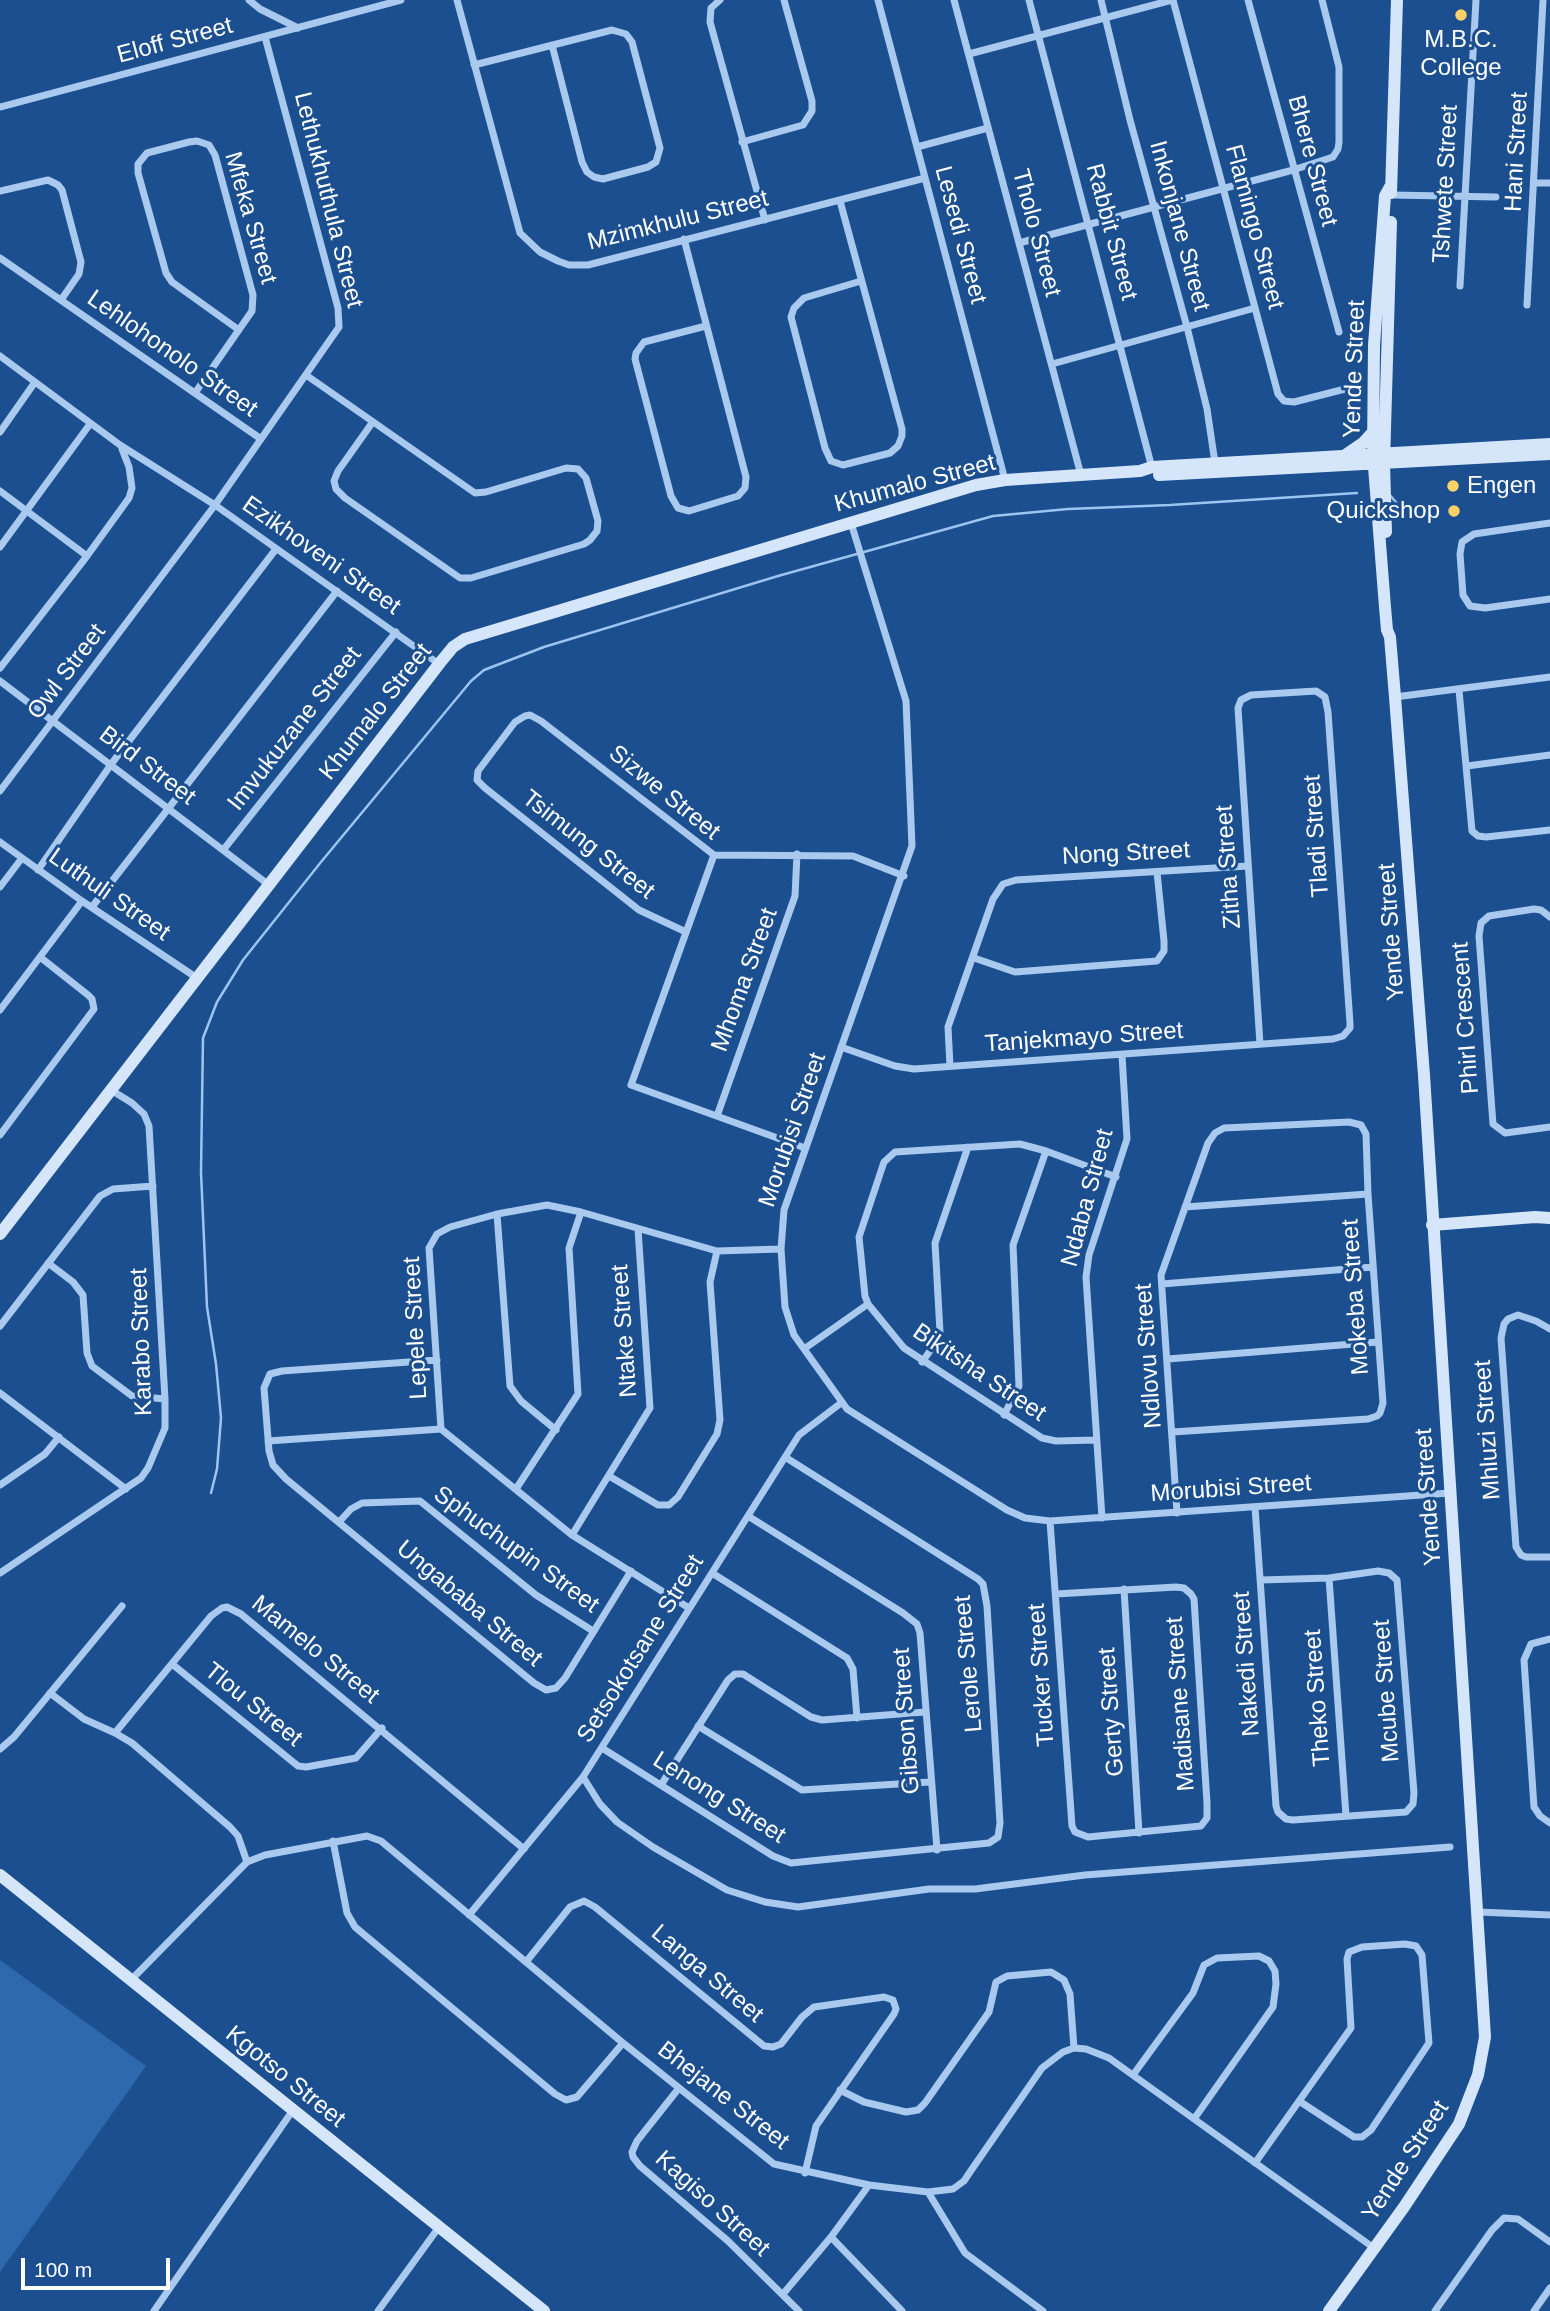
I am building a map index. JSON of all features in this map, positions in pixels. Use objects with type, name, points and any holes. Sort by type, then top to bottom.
[{"type":"street","points":[[249,0],[260,9],[298,28]]},
{"type":"street","name":"Eloff Street","points":[[0,106],[401,0]]},
{"type":"street","name":"Mzimkhulu Street","points":[[457,0],[514,218],[520,233],[530,244],[558,261],[579,266],[925,178]]},
{"type":"street","points":[[720,0],[711,8],[709,18],[765,219]]},
{"type":"street","points":[[743,142],[803,125],[812,111],[812,101],[784,0]]},
{"type":"street","name":"Lesedi Street","points":[[878,0],[1005,480]]},
{"type":"street","name":"Tholo Street","points":[[954,0],[1081,475]]},
{"type":"street","name":"Rabbit Street","points":[[1029,0],[1121,346],[1149,471]]},
{"type":"street","name":"Inkonjane Street","points":[[1101,0],[1130,121],[1187,327],[1207,409],[1215,463]]},
{"type":"street","points":[[969,54],[1172,0]]},
{"type":"street","name":"Flamingo Street","points":[[1172,0],[1281,398],[1289,403],[1345,389]]},
{"type":"street","name":"Bhere Street","points":[[1248,0],[1339,332]]},
{"type":"street","points":[[1018,243],[1293,170],[1336,154],[1339,142],[1339,66],[1322,0]]},
{"type":"street","name":"Yende Street","points":[[1378,459],[1397,0]]},
{"type":"street","name":"Tshwete Street","points":[[1460,286],[1476,0]]},
{"type":"street","name":"Hani Street","points":[[1527,305],[1543,0]]},
{"type":"street","points":[[474,65],[552,45],[612,30],[626,34],[632,43],[660,148],[656,162],[649,167],[603,180],[587,172],[582,162],[552,45]]},
{"type":"street","name":"Lethukhuthula Street","points":[[215,505],[339,327],[340,318],[265,37]]},
{"type":"street","points":[[917,147],[988,128]]},
{"type":"street","name":"Mfeka Street","points":[[195,393],[252,312],[254,302],[212,149],[204,142],[197,141],[146,153],[138,164],[138,173],[166,273],[172,282],[239,330]]},
{"type":"street","name":"Lehlohonolo Street","points":[[0,191],[48,180],[62,190],[81,262],[79,274],[61,300]]},
{"type":"street","points":[[1535,183],[1550,183]]},
{"type":"street","points":[[1390,191],[1496,197]]},
{"type":"street","name":"Yende Street","points":[[1329,2311],[1454,2133],[1465,2113],[1483,2056],[1485,2018],[1424,1075],[1390,637],[1393,629],[1378,459],[1373,432],[1374,345],[1385,196],[1390,191]]},
{"type":"street","points":[[840,201],[902,436],[898,446],[890,453],[843,466],[831,461],[825,448],[791,317],[797,303],[804,298],[861,281]]},
{"type":"street","points":[[684,239],[746,483],[738,496],[689,511],[678,508],[671,496],[635,359],[644,342],[706,326]]},
{"type":"street","name":"Lehlohonolo Street","points":[[0,258],[261,439]]},
{"type":"street","points":[[1052,364],[1255,308]]},
{"type":"street","name":"Ezikhoveni Street","points":[[0,356],[120,446],[215,505],[439,664]]},
{"type":"street","points":[[306,375],[475,493],[566,468],[578,469],[586,478],[598,521],[597,531],[584,544],[471,578],[460,578],[336,489],[334,481],[338,471],[372,423]]},
{"type":"street","points":[[0,432],[35,383]]},
{"type":"street","points":[[0,547],[90,424]]},
{"type":"street","points":[[1344,457],[1373,432]]},
{"type":"street","name":"Khumalo Street","points":[[1149,471],[1215,463],[1344,457],[1378,459],[1550,444]]},
{"type":"street","points":[[0,668],[124,506],[132,488],[127,457],[120,446]]},
{"type":"street","points":[[1462,450],[1476,458]]},
{"type":"street","name":"Khumalo Street","points":[[0,1234],[439,664],[453,647],[465,639],[976,485],[1005,480],[1378,459],[1550,454]]},
{"type":"street","points":[[0,491],[87,556]]},
{"type":"street","name":"Owl Street","points":[[0,791],[215,505]]},
{"type":"street","name":"Morubisi Street","points":[[851,523],[908,713],[913,838],[904,876],[784,1210],[781,1249],[788,1318],[794,1335],[841,1403],[851,1412],[1007,1510],[1025,1518],[1050,1521],[1102,1518],[1450,1493]]},
{"type":"street","points":[[1550,523],[1474,534],[1462,542],[1460,554],[1463,595],[1470,606],[1485,608],[1550,599]]},
{"type":"street","points":[[38,870],[112,763],[276,549]]},
{"type":"street","points":[[92,907],[337,591]]},
{"type":"street","name":"Imvukuzane Street","points":[[224,849],[396,632]]},
{"type":"street","points":[[1395,697],[1550,677]]},
{"type":"street","name":"Bird Street","points":[[0,681],[112,763],[269,885]]},
{"type":"street","points":[[1459,690],[1471,827],[1474,834],[1486,837],[1550,830]]},
{"type":"street","name":"Tladi Street","points":[[1251,695],[1317,691],[1325,697],[1327,703],[1350,1023],[1347,1033],[1333,1039]]},
{"type":"street","name":"Zitha Street","points":[[1251,695],[1241,700],[1238,708],[1260,1044]]},
{"type":"street","name":"Sizwe Street","points":[[476,776],[481,765],[515,722],[530,715],[714,855],[631,1085],[717,1116]]},
{"type":"street","points":[[1467,766],[1550,755]]},
{"type":"street","name":"Tsimung Street","points":[[476,776],[485,788],[639,910],[687,932]]},
{"type":"street","name":"Luthuli Street","points":[[0,842],[197,978]]},
{"type":"street","points":[[714,855],[797,854],[860,857],[904,876]]},
{"type":"street","name":"Mhoma Street","points":[[717,1116],[795,896],[797,854]]},
{"type":"street","points":[[0,887],[22,858]]},
{"type":"street","name":"Nong Street","points":[[974,958],[993,899],[1006,882],[1248,866]]},
{"type":"street","points":[[950,1066],[948,1027],[974,958],[1015,972],[1157,961],[1164,951],[1164,941],[1157,872]]},
{"type":"street","points":[[0,1010],[82,901]]},
{"type":"street","name":"PhirI Crescent","points":[[1550,917],[1541,910],[1534,909],[1489,916],[1481,923],[1479,936],[1493,1124],[1505,1133],[1550,1127]]},
{"type":"street","points":[[0,1135],[94,1009],[92,999],[88,995],[40,957]]},
{"type":"street","name":"Tanjekmayo Street","points":[[841,1047],[906,1069],[1333,1039]]},
{"type":"street","name":"Ndaba Street","points":[[1102,1518],[1086,1277],[1089,1255],[1127,1139],[1122,1055]]},
{"type":"street","name":"Karabo Street","points":[[0,1573],[141,1478],[165,1428],[148,1119],[132,1103],[111,1090]]},
{"type":"street","points":[[717,1116],[805,1148]]},
{"type":"street","name":"Ndlovu Street","points":[[1177,1513],[1162,1270],[1208,1143],[1214,1133],[1224,1128],[1349,1122],[1361,1125],[1366,1134],[1368,1194]]},
{"type":"street","name":"Bikitsha Street","points":[[1096,1440],[1050,1441],[1004,1415],[896,1342],[869,1304],[864,1289],[860,1230],[884,1162],[891,1154],[901,1151],[1020,1144],[1116,1177]]},
{"type":"street","points":[[922,1362],[940,1332],[935,1243],[968,1147]]},
{"type":"street","points":[[1004,1415],[1019,1386],[1013,1245],[1046,1151]]},
{"type":"street","points":[[0,1326],[100,1196],[106,1191],[153,1186]]},
{"type":"street","name":"Mokeba Street","points":[[1173,1432],[1368,1419],[1380,1413],[1383,1403],[1368,1194],[1185,1207]]},
{"type":"street","name":"Lepele Street","points":[[689,1608],[572,1535],[441,1429],[429,1253],[431,1242],[437,1234],[450,1227],[497,1214],[547,1205],[581,1212],[717,1251],[781,1249]]},
{"type":"street","points":[[516,1489],[576,1399],[579,1390],[569,1248],[581,1212]]},
{"type":"street","points":[[497,1214],[510,1386],[521,1401],[556,1430]]},
{"type":"street","points":[[1432,1226],[1550,1218]]},
{"type":"street","name":"Ntake Street","points":[[572,1535],[650,1408],[638,1228]]},
{"type":"street","points":[[609,1476],[657,1505],[669,1505],[678,1497],[717,1434],[720,1420],[710,1282],[717,1251]]},
{"type":"street","points":[[48,1263],[78,1286],[83,1295],[87,1353],[92,1366],[132,1396],[165,1399]]},
{"type":"street","points":[[1162,1284],[1373,1267]]},
{"type":"street","points":[[804,1349],[869,1304]]},
{"type":"street","name":"Mhluzi Street","points":[[1550,1329],[1518,1315],[1504,1324],[1501,1338],[1516,1547],[1526,1558],[1550,1557]]},
{"type":"street","points":[[1168,1359],[1378,1342]]},
{"type":"street","name":"Ungababa Street","points":[[437,1360],[270,1374],[264,1388],[270,1458],[277,1469],[339,1522],[541,1689],[552,1690],[560,1684],[631,1571]]},
{"type":"street","points":[[0,1393],[126,1489]]},
{"type":"street","name":"Setsokotsane Street","points":[[469,1915],[583,1777],[799,1435],[841,1403]]},
{"type":"street","points":[[268,1441],[441,1429]]},
{"type":"street","points":[[0,1485],[45,1454],[59,1437]]},
{"type":"street","name":"Lerole Street","points":[[785,1457],[983,1584],[987,1606],[1000,1823],[998,1837],[989,1843]]},
{"type":"street","name":"Sphuchupin Street","points":[[339,1522],[351,1508],[362,1503],[420,1501],[536,1595],[593,1630]]},
{"type":"street","name":"Nakedi Street","points":[[1255,1507],[1276,1806],[1281,1816]]},
{"type":"street","name":"Gibson Street","points":[[748,1516],[913,1619],[920,1633],[937,1850]]},
{"type":"street","name":"Tucker Street","points":[[1050,1521],[1072,1826],[1075,1832],[1083,1837],[1139,1833]]},
{"type":"street","name":"Mcube Street","points":[[1261,1580],[1329,1577],[1378,1571],[1389,1573],[1397,1580],[1401,1601],[1413,1804],[1406,1812],[1399,1814],[1293,1820],[1281,1816]]},
{"type":"street","points":[[712,1573],[847,1658],[853,1669],[857,1717]]},
{"type":"street","name":"Theko Street","points":[[1329,1577],[1346,1816]]},
{"type":"street","name":"Madisane Street","points":[[1056,1594],[1184,1588],[1194,1600],[1207,1803],[1205,1822],[1196,1828],[1139,1833]]},
{"type":"street","name":"Gerty Street","points":[[1124,1589],[1139,1833]]},
{"type":"street","points":[[0,1749],[14,1737],[122,1606]]},
{"type":"street","name":"Mamelo Street","points":[[115,1733],[211,1616],[222,1608],[234,1609],[382,1728],[524,1849]]},
{"type":"street","points":[[1550,1639],[1531,1644],[1524,1660],[1534,1807],[1540,1816],[1550,1823]]},
{"type":"street","name":"Tlou Street","points":[[172,1664],[298,1766],[356,1758],[382,1728]]},
{"type":"street","points":[[661,1785],[728,1680],[735,1674],[743,1674],[817,1719],[925,1712]]},
{"type":"street","points":[[50,1693],[85,1719],[131,1743],[230,1827],[238,1836],[247,1862]]},
{"type":"street","points":[[698,1726],[802,1790],[930,1782]]},
{"type":"street","name":"Lenong Street","points":[[601,1748],[774,1856],[791,1863],[989,1843]]},
{"type":"street","points":[[583,1777],[600,1804],[617,1822],[653,1847],[727,1890],[765,1902],[798,1907],[929,1889],[975,1889],[1085,1875],[1450,1847]]},
{"type":"street","name":"Bhejane Street","points":[[131,1980],[247,1862],[265,1855],[360,1836],[377,1839],[766,2160],[779,2166],[869,2185],[928,2192],[945,2191],[964,2181],[1042,2068],[1052,2058],[1074,2048]]},
{"type":"street","points":[[333,1841],[347,1913],[355,1927],[561,2098],[571,2100],[583,2092],[623,2043]]},
{"type":"street","name":"Kgotso Street","points":[[0,1875],[544,2311]]},
{"type":"street","name":"Langa Street","points":[[526,1962],[570,1907],[584,1901],[596,1907],[764,2046],[773,2048],[781,2044],[802,2017],[814,2007],[889,1998],[895,2005],[894,2014],[816,2126],[805,2172]]},
{"type":"street","points":[[1478,1912],[1550,1915]]},
{"type":"street","points":[[1255,2163],[1350,2028],[1352,2017],[1347,1959],[1349,1952],[1362,1947],[1416,1946],[1422,1955],[1429,2043],[1371,2130],[1362,2137],[1354,2137],[1299,2101]]},
{"type":"street","points":[[1133,2075],[1193,1993],[1204,1965],[1217,1958],[1259,1956],[1269,1961],[1275,1971],[1273,2007],[1194,2119]]},
{"type":"street","points":[[840,2090],[864,2102],[906,2112],[918,2110],[989,2012],[996,1982],[1007,1976],[1051,1972],[1064,1980],[1070,1994],[1074,2048],[1095,2051],[1133,2075],[1374,2248]]},
{"type":"street","name":"Kagiso Street","points":[[679,2088],[637,2141],[632,2157],[728,2241],[799,2311]]},
{"type":"street","points":[[154,2311],[293,2110]]},
{"type":"street","points":[[783,2294],[831,2237],[869,2185]]},
{"type":"street","points":[[928,2192],[965,2253],[1043,2311]]},
{"type":"street","points":[[1434,2311],[1492,2230],[1504,2218],[1518,2219],[1550,2242]]},
{"type":"street","points":[[378,2311],[439,2227]]},
{"type":"street","points":[[831,2237],[902,2311]]},
{"type":"street","points":[[1534,2311],[1550,2288]]},
{"type":"shaded area","points":[[0,1960],[146,2066],[0,2272]]},
{"type":"waterway","points":[[211,1493],[217,1469],[221,1418],[207,1307],[201,1172],[203,1038],[217,1002],[243,960],[471,681],[484,670],[544,647],[778,576],[993,516],[1068,509],[1357,493]]},
{"type":"waterway","points":[[1389,494],[1400,507]]},
{"type":"place","name":"M.B.C. College","points":[[1461,15]]},
{"type":"place","name":"Engen","points":[[1453,486]]},
{"type":"place","name":"Quickshop","points":[[1454,511]]}]
